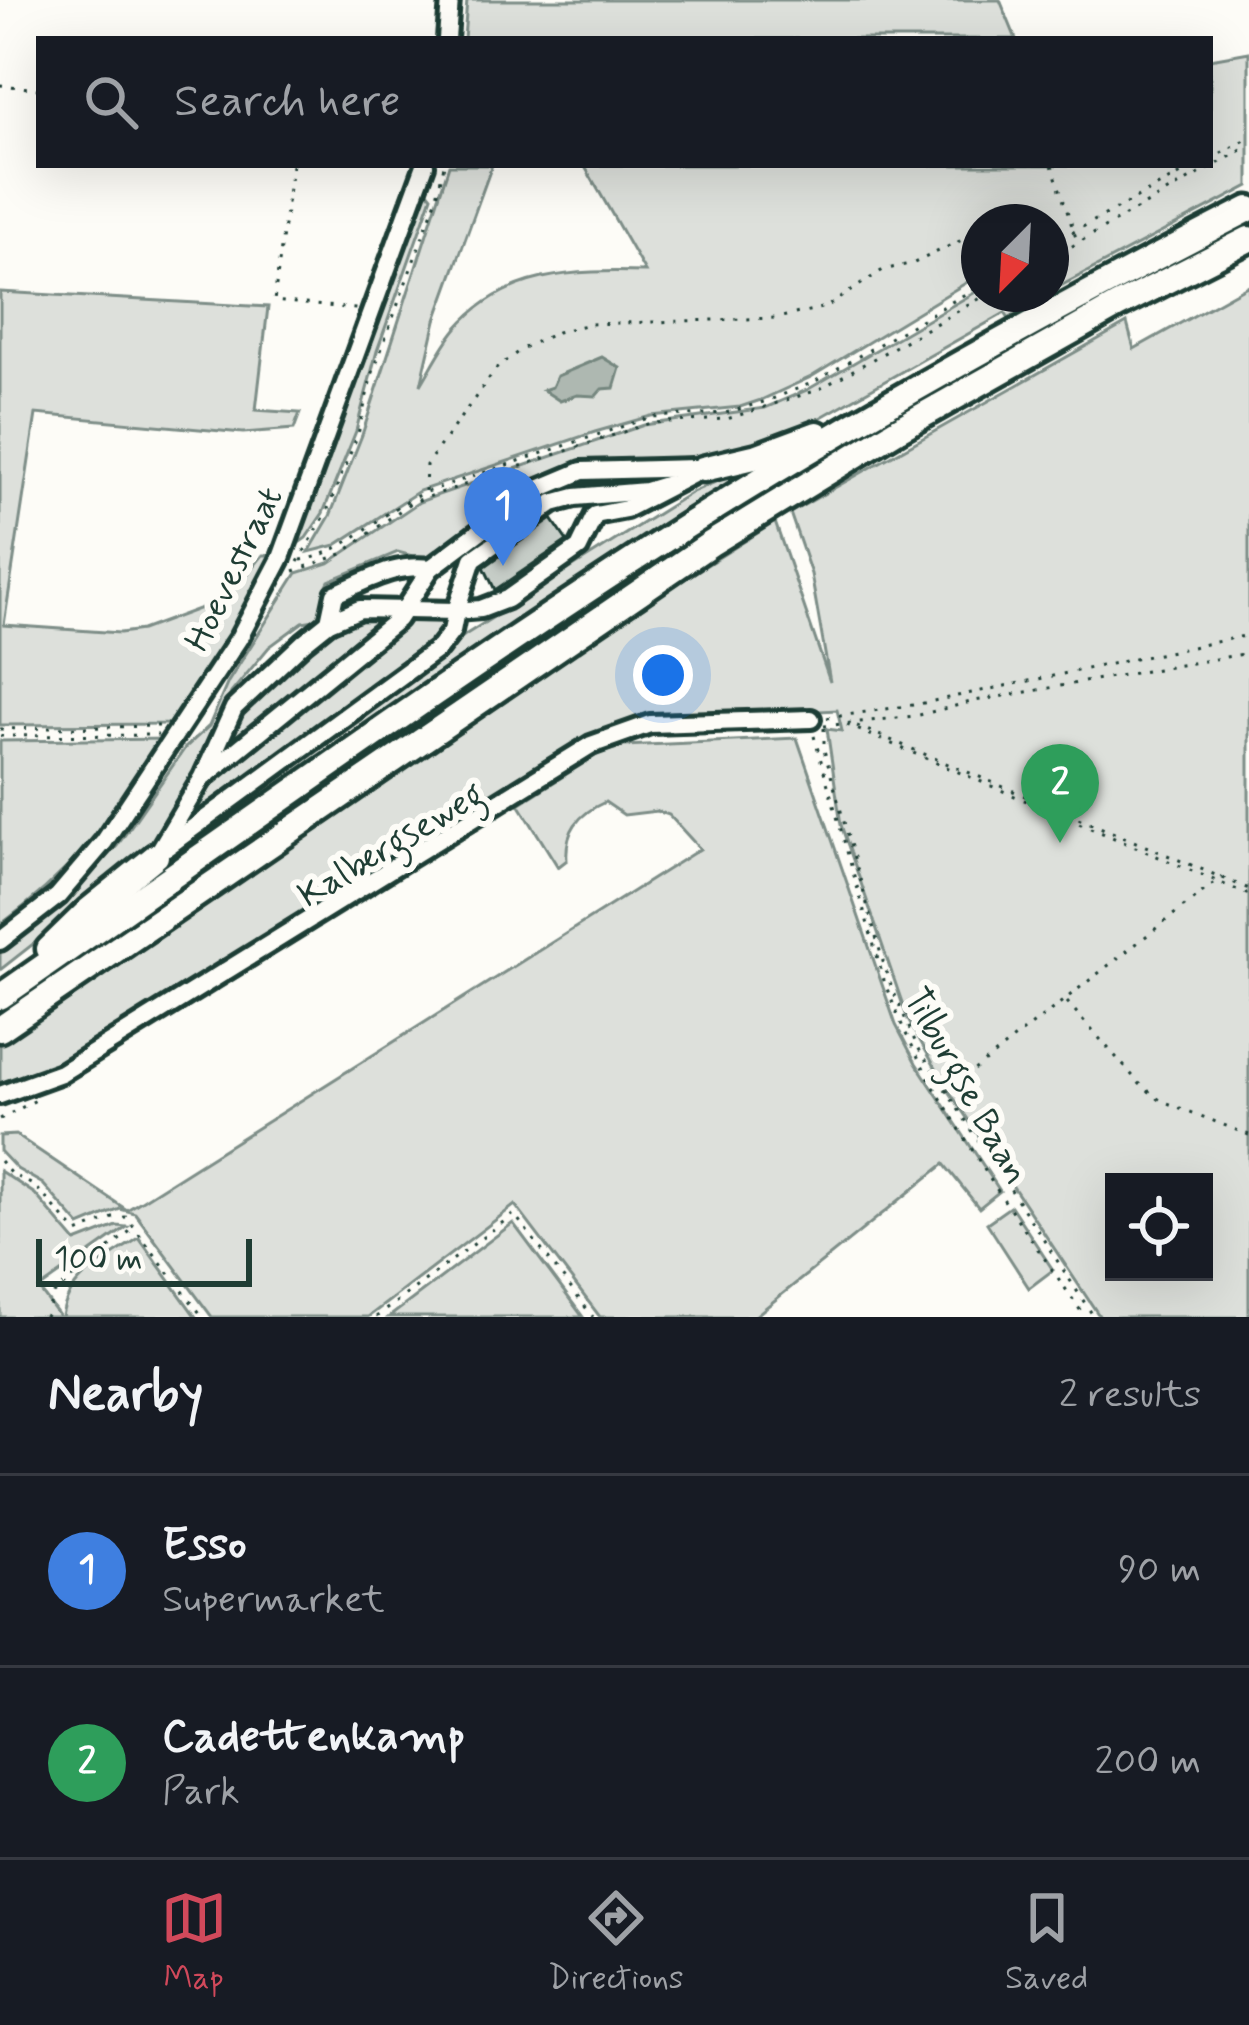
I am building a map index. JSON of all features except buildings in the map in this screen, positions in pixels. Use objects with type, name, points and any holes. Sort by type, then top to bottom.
[{"type":"highway","points":[[1,996],[372,735],[689,525],[880,409],[1249,208]]},
{"type":"highway","points":[[0,1029],[710,544],[917,419],[1249,238]]},
{"type":"highway","points":[[703,469],[758,456],[880,409]]},
{"type":"highway","points":[[1,996],[89,910],[156,856]]},
{"type":"street","points":[[447,36],[450,0]]},
{"type":"street","name":"Hoevestraat","points":[[0,941],[58,896],[81,870],[239,638],[281,558],[424,168]]},
{"type":"street","points":[[156,856],[203,777],[234,708],[329,622],[360,609],[481,610],[507,598],[579,548],[595,514],[626,509],[703,469]]},
{"type":"street","points":[[203,777],[364,648],[404,609],[431,568],[532,492],[582,471],[703,469]]},
{"type":"street","points":[[156,856],[439,648],[452,632],[473,559],[553,503],[669,484]]},
{"type":"street","points":[[329,622],[335,594],[407,565],[431,568]]},
{"type":"street","name":"Kalbergseweg","points":[[0,1096],[61,1073],[591,745],[650,724],[816,724]]},
{"type":"path","points":[[0,85],[36,89]]},
{"type":"path","points":[[1213,157],[1249,138]]},
{"type":"path","points":[[1213,166],[1249,146]]},
{"type":"path","points":[[292,168],[274,301],[372,311]]},
{"type":"path","name":"Hoevestraat","points":[[443,168],[371,378],[358,434],[326,514],[292,572],[342,554],[410,502],[650,423],[727,419],[818,390],[961,309]]},
{"type":"path","points":[[1053,168],[1078,243]]},
{"type":"path","points":[[1069,233],[1192,168]]},
{"type":"path","points":[[1069,248],[1210,168]]},
{"type":"path","points":[[424,493],[426,464],[496,368],[557,332],[590,324],[665,319],[777,318],[826,308],[883,270],[914,263],[961,240]]},
{"type":"path","points":[[298,561],[322,558],[403,501],[424,493],[651,417],[725,413],[767,401],[814,382],[961,296]]},
{"type":"path","points":[[816,724],[1249,635]]},
{"type":"path","points":[[853,723],[915,716],[974,701],[1249,652]]},
{"type":"path","points":[[843,721],[1249,892]]},
{"type":"path","points":[[843,721],[1249,892]]},
{"type":"path","name":"Tilburgse Baan","points":[[816,724],[887,976],[917,1046],[942,1095],[1094,1317]]},
{"type":"path","name":"Tilburgse Baan","points":[[816,724],[819,763],[885,984],[942,1095],[1085,1317]]},
{"type":"path","points":[[0,729],[180,731]]},
{"type":"path","points":[[0,736],[180,731]]},
{"type":"path","points":[[942,1095],[1222,878]]},
{"type":"path","points":[[1064,1000],[1160,1100],[1249,1135]]},
{"type":"path","points":[[0,1119],[46,1094]]},
{"type":"path","points":[[0,1161],[11,1174],[34,1186],[77,1233],[126,1217],[202,1317]]},
{"type":"path","points":[[376,1317],[514,1214],[593,1317]]},
{"type":"path","points":[[45,1317],[54,1294],[136,1226]]},
{"type":"shaded area","points":[[467,0],[1000,0],[1015,36],[464,36]]},
{"type":"shaded area","points":[[1249,52],[1249,186],[1069,281],[1069,204],[961,204],[961,286],[811,377],[740,407],[651,416],[419,491],[336,545],[309,552],[330,516],[362,435],[448,168],[491,168],[436,320],[421,385],[456,329],[496,295],[567,274],[645,272],[586,168],[1213,168],[1213,58]]},
{"type":"shaded area","points":[[423,185],[432,196],[377,351],[356,431],[323,513],[306,538],[293,547]]},
{"type":"shaded area","points":[[1249,285],[1249,1317],[1100,1317],[949,1091],[908,1020],[841,825],[827,729],[842,731],[837,710],[649,720],[58,1069],[0,1089],[0,1042],[594,636],[775,522],[830,682],[811,574],[790,513],[1127,323],[1134,349]]},
{"type":"shaded area","points":[[0,292],[268,307],[256,410],[300,413],[294,429],[243,433],[36,414],[4,625],[120,633],[142,630],[228,598],[263,555],[279,555],[176,724],[0,725]]},
{"type":"shaded area","points":[[961,300],[961,312],[1019,312],[1009,319],[1005,313],[811,423],[714,453],[576,474],[431,561],[398,552],[329,581],[326,618],[303,622],[269,647],[231,693],[221,725],[162,843],[0,970],[0,950],[41,921],[117,846],[185,748],[209,726],[228,682],[297,573],[329,563],[419,502],[438,495],[644,425],[765,408],[807,390]]},
{"type":"shaded area","points":[[602,357],[620,368],[614,388],[560,401],[543,390],[552,387],[557,376]]},
{"type":"shaded area","points":[[787,451],[505,630],[170,863],[223,815],[465,635],[692,492]]},
{"type":"shaded area","points":[[351,615],[383,616],[216,756],[233,719],[294,659]]},
{"type":"shaded area","points":[[451,615],[432,647],[188,819],[202,790],[221,768],[412,616]]},
{"type":"shaded area","points":[[797,738],[896,1025],[1000,1191],[979,1208],[944,1164],[754,1317],[600,1317],[515,1205],[368,1317],[212,1317],[135,1213],[120,1209],[80,1226],[43,1184],[17,1169],[0,1151],[0,1136],[16,1135],[127,1210],[700,849],[669,815],[657,811],[624,815],[605,802],[575,825],[567,860],[558,867],[519,804],[600,753],[624,746]]},
{"type":"shaded area","points":[[170,739],[73,861],[0,925],[0,741]]},
{"type":"shaded area","points":[[0,1171],[35,1194],[76,1242],[117,1226],[127,1227],[39,1289],[60,1317],[0,1317]]},
{"type":"shaded area","points":[[1011,1206],[1053,1270],[1029,1288],[987,1223]]},
{"type":"shaded area","points":[[513,1223],[583,1317],[389,1317]]},
{"type":"shaded area","points":[[139,1238],[196,1317],[62,1317],[80,1280]]},
{"type":"place","name":"Esso","points":[[503,566]]},
{"type":"place","name":"Cadettenkamp","points":[[1060,843]]}]
